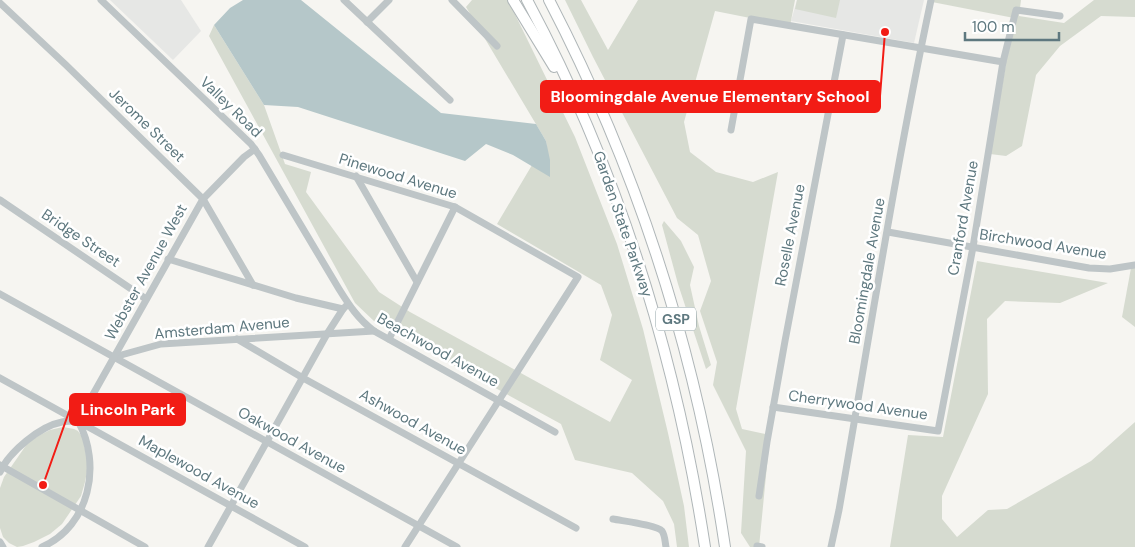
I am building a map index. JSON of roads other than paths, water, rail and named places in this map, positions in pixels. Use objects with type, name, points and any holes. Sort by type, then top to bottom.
[{"type":"highway","points":[[513,0],[579,106]]},
{"type":"highway","name":"Garden State Parkway","points":[[527,0],[579,106],[623,217],[640,268],[660,333],[685,435],[705,547]]},
{"type":"highway","name":"Garden State Parkway","points":[[549,0],[578,58],[602,113],[631,184],[656,253],[678,326],[697,401],[725,547]]},
{"type":"street","name":"Valley Road","points":[[101,0],[255,149],[346,307]]},
{"type":"street","points":[[344,0],[450,100]]},
{"type":"street","points":[[367,22],[389,0]]},
{"type":"street","points":[[452,0],[498,46]]},
{"type":"street","name":"Bloomingdale Avenue","points":[[831,547],[840,510],[921,49],[932,0]]},
{"type":"street","name":"Jerome Street","points":[[0,2],[202,199],[253,285]]},
{"type":"street","name":"Cranford Avenue","points":[[938,431],[973,247],[1003,62],[1016,10],[1060,16]]},
{"type":"street","points":[[732,130],[750,19],[1003,62]]},
{"type":"street","name":"Roselle Avenue","points":[[759,496],[806,222],[843,35]]},
{"type":"street","name":"Webster Avenue West","points":[[78,421],[202,199],[244,157],[255,149]]},
{"type":"street","name":"Pinewood Avenue","points":[[283,156],[356,176],[455,207],[578,277],[499,400]]},
{"type":"street","points":[[356,176],[417,282]]},
{"type":"street","name":"Bridge Street","points":[[0,200],[146,299]]},
{"type":"street","points":[[389,339],[455,207]]},
{"type":"street","name":"Birchwood Avenue","points":[[888,232],[1090,268],[1110,269],[1135,265]]},
{"type":"street","points":[[168,259],[296,298],[346,307],[327,334],[208,547]]},
{"type":"street","points":[[0,294],[114,357]]},
{"type":"street","name":"Beachwood Avenue","points":[[346,307],[374,331],[555,432]]},
{"type":"street","name":"Amsterdam Avenue","points":[[114,357],[160,344],[374,331]]},
{"type":"street","name":"Ashwood Avenue","points":[[237,339],[303,378],[576,528]]},
{"type":"street","name":"Oakwood Avenue","points":[[114,357],[457,547]]},
{"type":"street","name":"Maplewood Avenue","points":[[0,378],[305,547]]},
{"type":"street","points":[[405,547],[499,400]]},
{"type":"street","name":"Cherrywood Avenue","points":[[773,407],[938,431]]},
{"type":"street","points":[[42,547],[56,540],[67,530],[76,519],[80,511],[86,497],[90,462],[87,442],[78,421],[61,422],[38,433],[18,448],[1,468],[80,511],[145,547]]},
{"type":"street","points":[[613,519],[660,529],[666,547]]},
{"type":"street","points":[[0,542],[3,547]]},
{"type":"street","points":[[757,546],[762,547]]},
{"type":"place","name":"Bloomingdale Avenue Elementary School","points":[[885,32]]},
{"type":"place","name":"Lincoln Park","points":[[43,485]]}]
